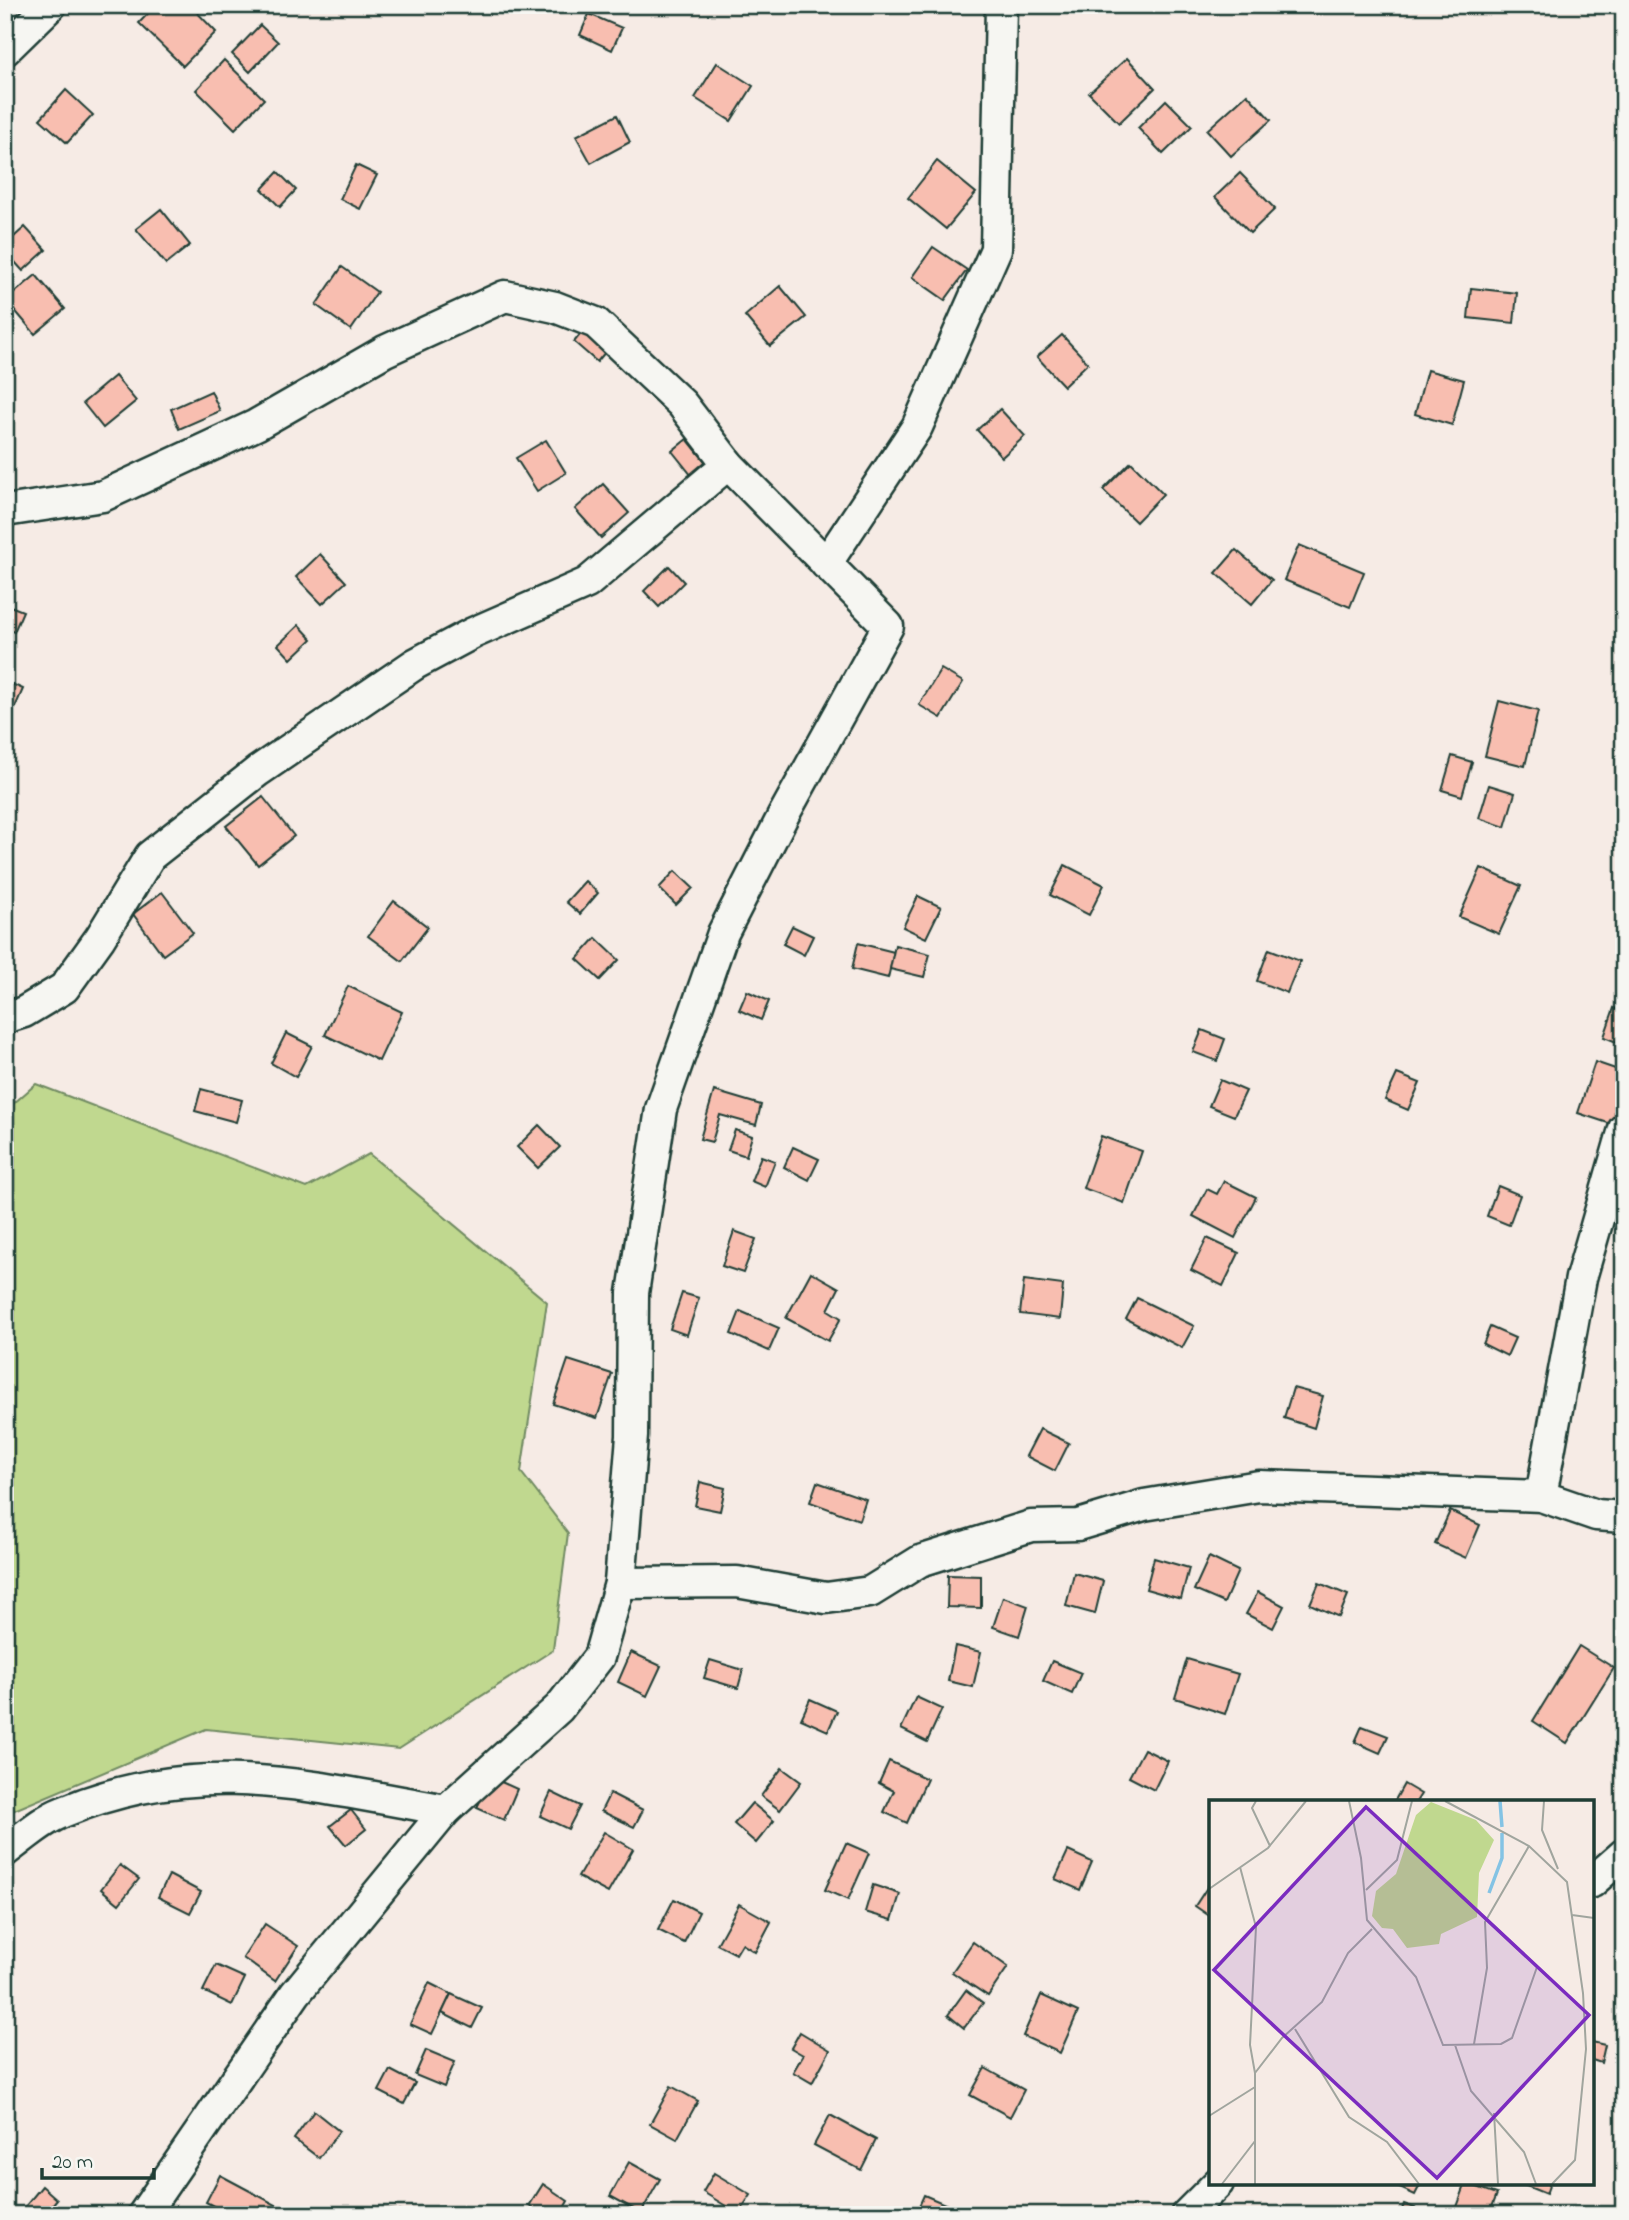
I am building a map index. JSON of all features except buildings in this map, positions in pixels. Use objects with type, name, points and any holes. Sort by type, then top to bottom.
[{"type":"street","points":[[5,50],[51,5]]},
{"type":"street","points":[[825,564],[917,427],[996,249],[1004,9]]},
{"type":"street","points":[[5,511],[103,496],[256,425],[385,351],[505,296],[555,307],[596,323],[682,404],[728,464],[888,626],[783,816],[723,933],[661,1109],[633,1293],[632,1436],[620,1583],[600,1657],[559,1708],[446,1810],[295,1994],[143,2215]]},
{"type":"street","points":[[5,1018],[24,1012],[64,988],[100,938],[150,856],[258,772],[415,664],[473,633],[587,583],[728,464]]},
{"type":"street","points":[[1541,1496],[1581,1278],[1624,1129]]},
{"type":"street","points":[[620,1583],[737,1582],[826,1598],[870,1592],[920,1561],[1031,1526],[1079,1525],[1144,1505],[1259,1486],[1541,1496],[1596,1514],[1624,1517]]},
{"type":"street","points":[[5,1851],[60,1813],[129,1790],[192,1779],[276,1781],[446,1810]]},
{"type":"street","points":[[1594,1880],[1624,1854]]},
{"type":"street","points":[[1186,2215],[1216,2185]]},
{"type":"green space","points":[[36,1084],[307,1188],[369,1154],[547,1302],[521,1472],[568,1533],[553,1650],[399,1749],[206,1729],[5,1814],[5,1111]]}]
